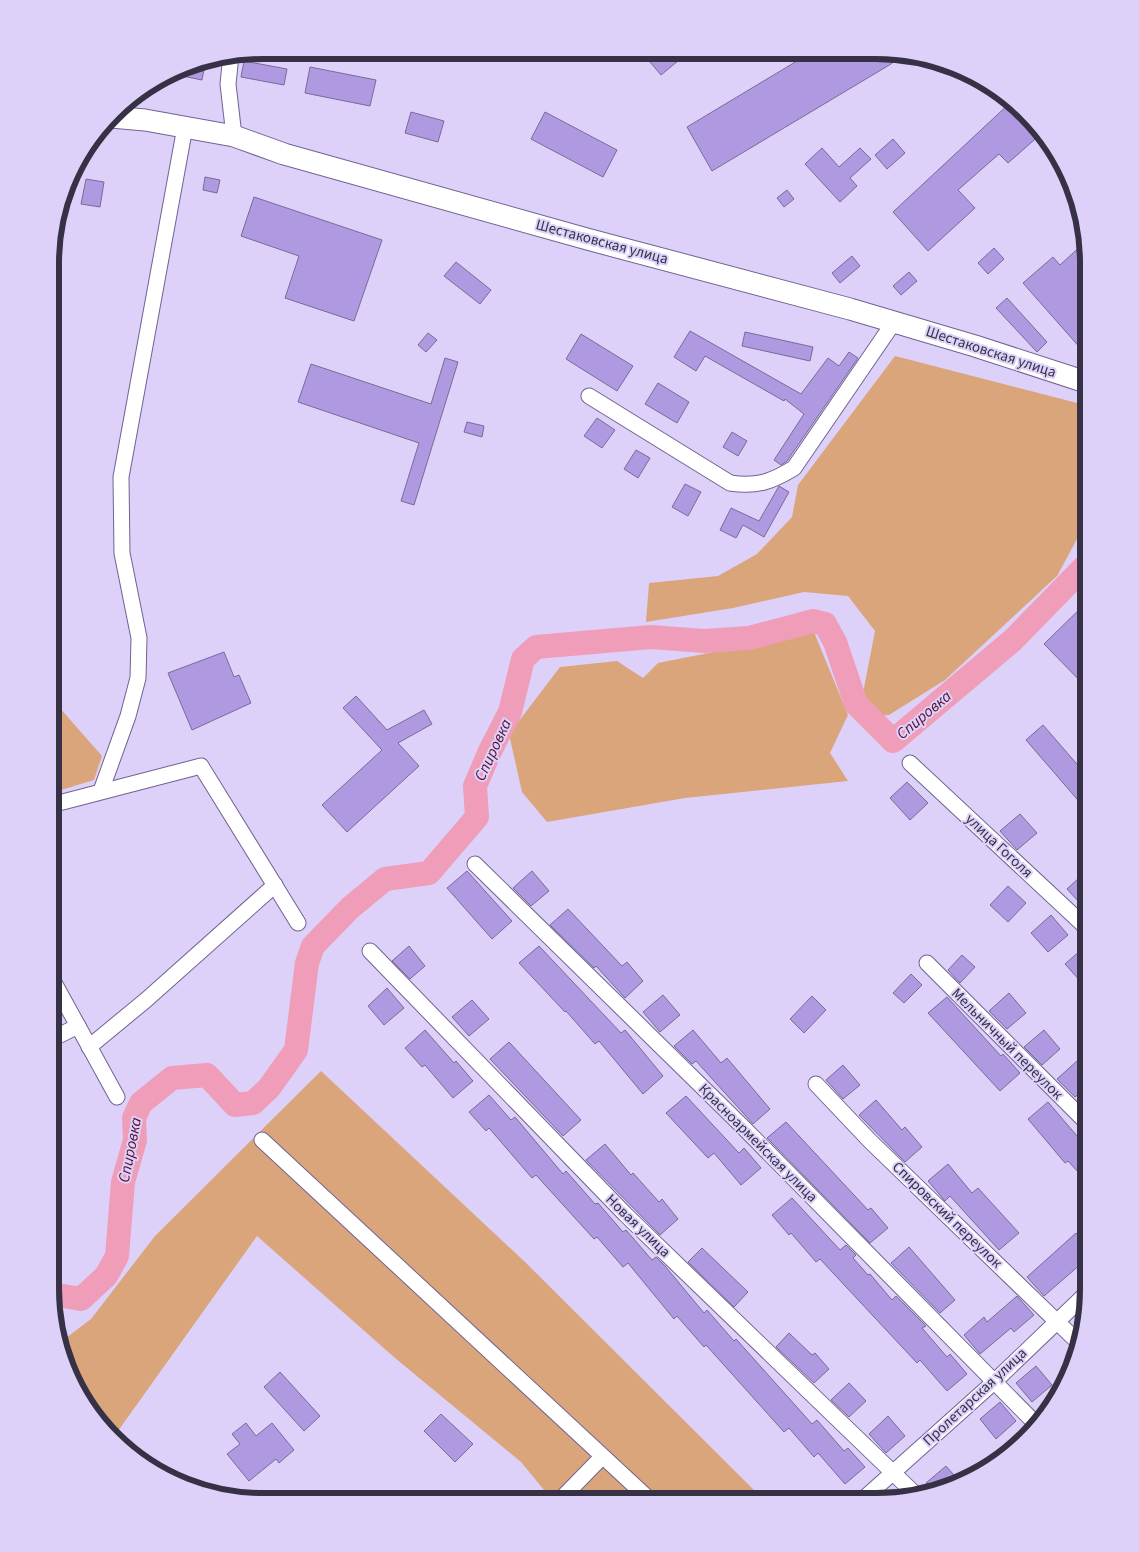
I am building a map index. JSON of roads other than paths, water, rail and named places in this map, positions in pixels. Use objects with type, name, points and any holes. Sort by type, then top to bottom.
[{"type":"main road","name":"Шестаковская улица","points":[[119,119],[185,127],[234,136],[284,154],[894,322],[1080,381]]},
{"type":"street","points":[[230,61],[228,84],[234,136]]},
{"type":"street","points":[[101,791],[128,716],[138,678],[139,638],[122,553],[121,478],[185,127]]},
{"type":"street","points":[[589,396],[730,482],[746,485],[772,481],[794,468],[894,322]]},
{"type":"street","name":"улица Гоголя","points":[[910,763],[1080,922]]},
{"type":"street","points":[[59,803],[201,766],[298,923]]},
{"type":"street","name":"Красноармейская улица","points":[[475,864],[744,1128],[1033,1421]]},
{"type":"street","points":[[90,1047],[146,1000],[275,885]]},
{"type":"street","name":"Новая улица","points":[[370,951],[625,1214],[911,1490]]},
{"type":"street","name":"Мельничный переулок","points":[[926,963],[1080,1116]]},
{"type":"street","points":[[59,993],[117,1096]]},
{"type":"street","points":[[59,1036],[78,1026]]},
{"type":"street","name":"Спировский переулок","points":[[816,1084],[870,1141],[1074,1338]]},
{"type":"street","points":[[262,1140],[641,1493]]},
{"type":"street","name":"Пролетарская улица","points":[[870,1493],[994,1382],[1080,1299]]},
{"type":"street","points":[[567,1493],[602,1457]]},
{"type":"waterway","name":"Спировка","points":[[59,1295],[81,1299],[106,1276],[117,1256],[123,1182],[135,1140],[134,1118],[141,1103],[172,1078],[207,1075],[235,1105],[253,1103],[269,1088],[296,1050],[307,963],[313,946],[350,908],[385,879],[429,873],[477,817],[475,786],[510,712],[523,659],[536,647],[651,637],[704,641],[749,638],[813,621],[825,624],[835,642],[856,704],[893,741],[1013,640],[1080,571]]}]
